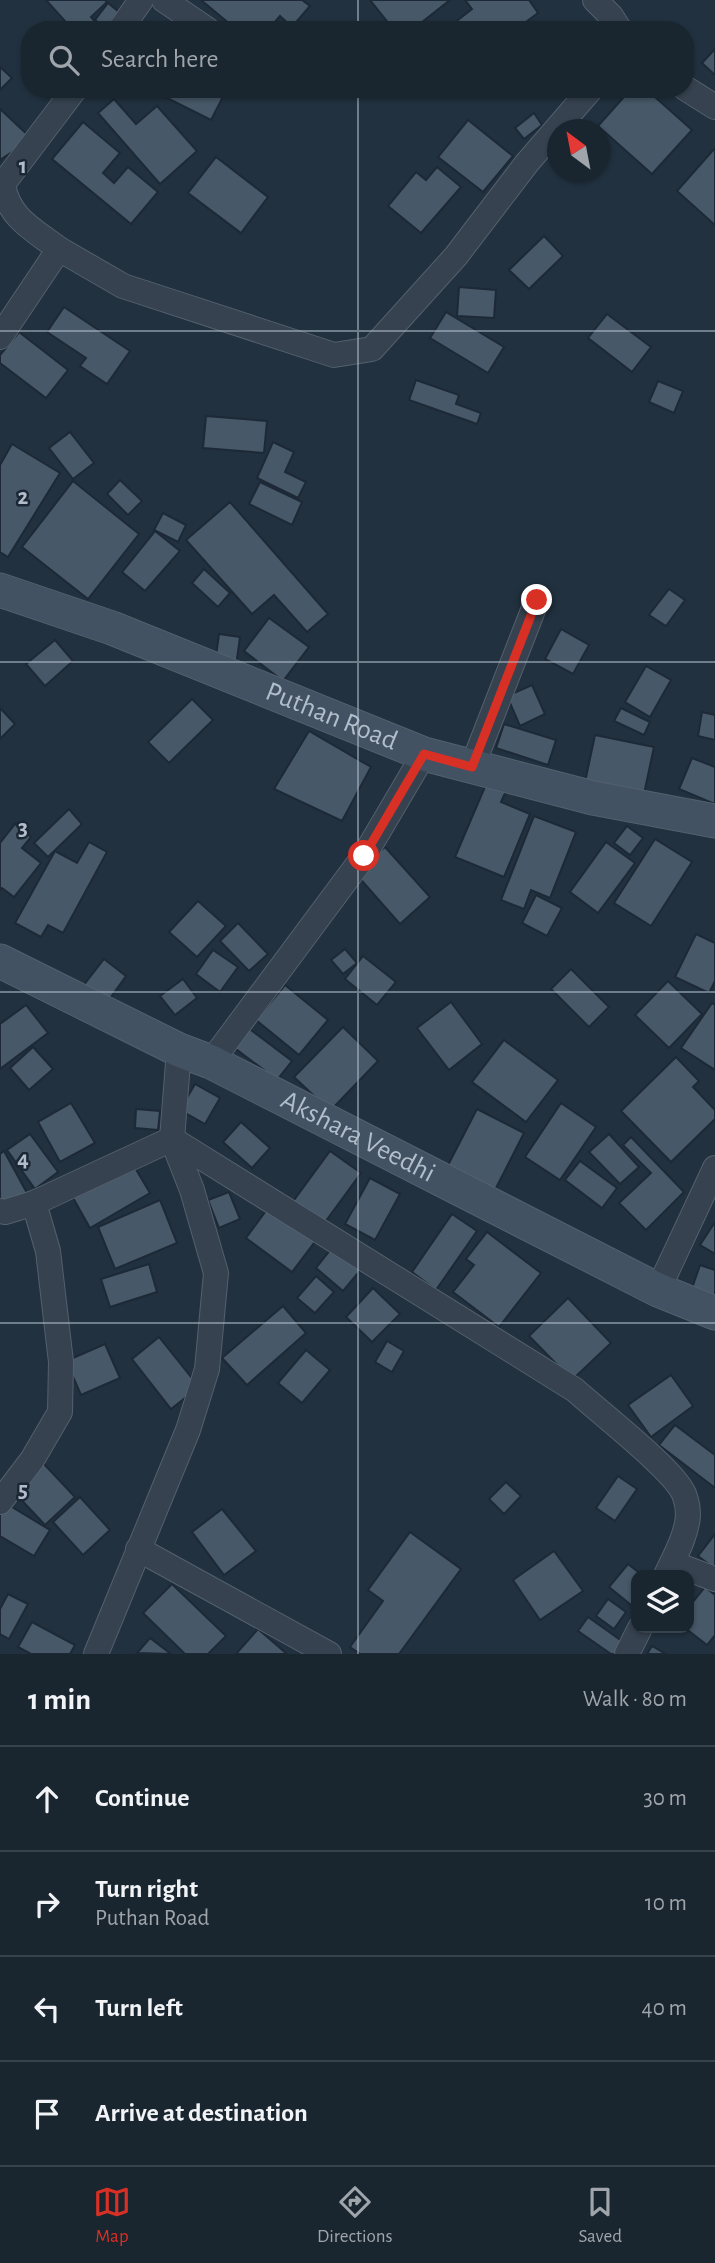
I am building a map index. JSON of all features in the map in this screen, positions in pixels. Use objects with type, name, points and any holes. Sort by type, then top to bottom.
[{"type":"street","points":[[126,21],[141,0]]},
{"type":"street","points":[[164,0],[195,21]]},
{"type":"street","points":[[595,0],[614,21]]},
{"type":"street","points":[[694,94],[715,107]]},
{"type":"street","points":[[68,98],[2,183],[5,200],[17,218],[59,249],[123,286],[334,355],[372,349],[456,256],[527,163],[583,98]]},
{"type":"street","points":[[0,337],[59,249]]},
{"type":"street","name":"Puthan Road","points":[[0,590],[112,628],[424,754],[593,798],[715,821]]},
{"type":"street","points":[[472,767],[537,600]]},
{"type":"street","points":[[211,1062],[364,856],[424,754]]},
{"type":"street","name":"Akshara Veedhi","points":[[0,961],[179,1050],[211,1062],[658,1290],[715,1313]]},
{"type":"street","points":[[96,1654],[188,1430],[207,1369],[215,1273],[192,1189],[172,1139],[179,1050]]},
{"type":"street","points":[[0,1211],[5,1212],[34,1203],[172,1139]]},
{"type":"street","points":[[172,1139],[575,1390],[666,1471],[684,1493],[688,1516],[681,1541],[668,1569],[715,1579]]},
{"type":"street","points":[[658,1290],[715,1168]]},
{"type":"street","points":[[0,1502],[32,1460],[60,1412],[61,1363],[50,1265],[34,1203]]},
{"type":"street","points":[[138,1549],[329,1654]]},
{"type":"street","points":[[627,1654],[638,1633]]},
{"type":"building","points":[[46,0],[107,2],[91,17],[95,21],[65,21]]},
{"type":"building","points":[[201,0],[302,0],[310,6],[297,21],[285,21],[280,16],[276,21],[226,21]]},
{"type":"building","points":[[370,0],[450,0],[423,21],[387,21]]},
{"type":"building","points":[[465,0],[529,0],[538,13],[527,21],[457,21],[472,9]]},
{"type":"building","points":[[108,3],[119,12],[112,21],[95,20]]},
{"type":"building","points":[[715,49],[715,75],[702,63]]},
{"type":"building","points":[[0,67],[12,78],[0,90]]},
{"type":"building","points":[[167,98],[222,98],[211,120]]},
{"type":"building","points":[[623,98],[656,98],[692,130],[652,174],[610,137],[610,119],[604,119]]},
{"type":"building","points":[[114,99],[136,124],[157,106],[197,151],[160,184],[98,113]]},
{"type":"building","points":[[0,109],[32,139],[0,160]]},
{"type":"building","points":[[534,113],[542,125],[524,139],[515,128]]},
{"type":"building","points":[[468,120],[513,156],[483,192],[438,157]]},
{"type":"building","points":[[83,122],[120,153],[103,173],[114,183],[128,167],[158,192],[131,224],[52,159]]},
{"type":"building","points":[[715,148],[715,225],[677,191]]},
{"type":"building","points":[[216,157],[268,197],[241,233],[188,193]]},
{"type":"building","points":[[437,167],[461,187],[421,233],[388,206],[416,172],[426,180]]},
{"type":"building","points":[[544,236],[563,256],[529,289],[509,270]]},
{"type":"building","points":[[459,287],[496,290],[494,318],[457,316]]},
{"type":"building","points":[[64,307],[130,351],[107,384],[80,366],[86,358],[47,332]]},
{"type":"building","points":[[446,312],[504,347],[488,373],[430,338]]},
{"type":"building","points":[[607,314],[651,347],[632,372],[588,338]]},
{"type":"building","points":[[19,332],[68,370],[46,398],[0,363],[0,355]]},
{"type":"building","points":[[416,380],[459,395],[456,404],[481,413],[477,424],[409,400]]},
{"type":"building","points":[[658,381],[683,391],[674,413],[649,402]]},
{"type":"building","points":[[206,416],[267,421],[264,453],[203,448]]},
{"type":"building","points":[[70,432],[94,463],[73,479],[49,448]]},
{"type":"building","points":[[273,442],[294,452],[285,472],[306,482],[298,498],[257,478]]},
{"type":"building","points":[[12,444],[60,473],[8,557],[0,552],[0,465]]},
{"type":"building","points":[[120,480],[142,501],[128,515],[107,494]]},
{"type":"building","points":[[73,481],[139,534],[88,599],[22,547]]},
{"type":"building","points":[[260,482],[302,502],[292,525],[249,504]]},
{"type":"building","points":[[230,502],[328,614],[307,632],[274,595],[252,614],[186,540]]},
{"type":"building","points":[[163,513],[186,525],[178,542],[154,530]]},
{"type":"building","points":[[155,531],[180,551],[145,591],[122,572]]},
{"type":"building","points":[[204,569],[230,593],[218,607],[192,583]]},
{"type":"building","points":[[669,589],[685,600],[666,626],[649,615]]},
{"type":"building","points":[[269,618],[309,647],[283,681],[244,651]]},
{"type":"building","points":[[561,629],[589,645],[573,674],[545,659]]},
{"type":"building","points":[[219,634],[240,637],[236,666],[215,663]]},
{"type":"building","points":[[55,640],[73,661],[45,686],[26,664]]},
{"type":"building","points":[[646,666],[671,680],[650,717],[625,702]]},
{"type":"building","points":[[532,685],[545,714],[520,726],[507,696]]},
{"type":"building","points":[[192,699],[213,720],[169,763],[148,742]]},
{"type":"building","points":[[0,708],[15,724],[0,739]]},
{"type":"building","points":[[621,708],[650,722],[644,735],[614,721]]},
{"type":"building","points":[[702,712],[715,715],[715,740],[698,736]]},
{"type":"building","points":[[504,724],[556,740],[548,765],[496,748]]},
{"type":"building","points":[[309,731],[371,767],[342,821],[274,789]]},
{"type":"building","points":[[595,735],[654,747],[644,794],[585,782]]},
{"type":"building","points":[[692,758],[715,767],[715,804],[679,789]]},
{"type":"building","points":[[487,782],[506,791],[501,802],[530,814],[504,877],[455,857]]},
{"type":"building","points":[[69,809],[82,824],[48,857],[34,843]]},
{"type":"building","points":[[534,816],[576,832],[550,898],[531,890],[524,909],[501,900]]},
{"type":"building","points":[[15,824],[31,837],[22,848],[41,863],[14,897],[2,888],[0,890],[0,843]]},
{"type":"building","points":[[627,826],[643,838],[630,855],[614,843]]},
{"type":"building","points":[[655,839],[692,862],[651,926],[614,903]]},
{"type":"building","points":[[89,842],[107,852],[63,933],[48,925],[41,937],[15,923],[55,851],[77,863]]},
{"type":"building","points":[[606,842],[635,863],[598,913],[570,892]]},
{"type":"building","points":[[385,847],[430,897],[400,924],[355,873]]},
{"type":"building","points":[[536,895],[562,908],[547,936],[522,923]]},
{"type":"building","points":[[198,901],[226,926],[197,957],[169,932]]},
{"type":"building","points":[[238,923],[268,954],[249,971],[220,941]]},
{"type":"building","points":[[696,934],[715,943],[715,981],[709,993],[675,977]]},
{"type":"building","points":[[345,949],[357,963],[343,974],[331,960]]},
{"type":"building","points":[[213,950],[238,967],[220,992],[196,974]]},
{"type":"building","points":[[363,956],[396,982],[377,1005],[345,979]]},
{"type":"building","points":[[104,959],[126,976],[106,1004],[83,986]]},
{"type":"building","points":[[571,969],[609,1007],[589,1027],[551,989]]},
{"type":"building","points":[[183,979],[197,998],[175,1015],[160,996]]},
{"type":"building","points":[[668,981],[702,1014],[669,1048],[635,1015]]},
{"type":"building","points":[[285,985],[328,1020],[299,1055],[256,1020]]},
{"type":"building","points":[[451,1002],[482,1044],[449,1070],[417,1028]]},
{"type":"building","points":[[712,1003],[715,1005],[715,1070],[681,1048]]},
{"type":"building","points":[[26,1005],[48,1033],[0,1069],[0,1024]]},
{"type":"building","points":[[247,1027],[292,1061],[277,1080],[232,1046]]},
{"type":"building","points":[[343,1027],[378,1061],[330,1111],[294,1077]]},
{"type":"building","points":[[504,1040],[558,1080],[526,1122],[472,1082]]},
{"type":"building","points":[[33,1047],[53,1069],[29,1090],[10,1068]]},
{"type":"building","points":[[676,1057],[699,1081],[693,1087],[715,1110],[715,1119],[671,1162],[621,1111]]},
{"type":"building","points":[[195,1084],[220,1098],[205,1124],[180,1110]]},
{"type":"building","points":[[71,1103],[95,1143],[60,1162],[38,1122]]},
{"type":"building","points":[[561,1103],[596,1127],[560,1180],[525,1157]]},
{"type":"building","points":[[136,1109],[160,1111],[158,1130],[135,1128]]},
{"type":"building","points":[[477,1109],[524,1133],[495,1190],[447,1167]]},
{"type":"building","points":[[241,1122],[270,1148],[252,1168],[223,1142]]},
{"type":"building","points":[[30,1134],[58,1172],[35,1189],[7,1150]]},
{"type":"building","points":[[609,1134],[639,1167],[620,1184],[589,1152]]},
{"type":"building","points":[[631,1137],[684,1192],[646,1230],[619,1203],[651,1173],[623,1145]]},
{"type":"building","points":[[4,1151],[27,1193],[0,1208],[0,1154]]},
{"type":"building","points":[[330,1151],[361,1173],[320,1229],[289,1207]]},
{"type":"building","points":[[131,1161],[150,1193],[90,1228],[72,1196]]},
{"type":"building","points":[[580,1161],[617,1188],[602,1208],[565,1180]]},
{"type":"building","points":[[370,1178],[400,1194],[375,1240],[345,1224]]},
{"type":"building","points":[[229,1192],[240,1219],[219,1228],[208,1200]]},
{"type":"building","points":[[160,1200],[177,1243],[115,1269],[98,1227]]},
{"type":"building","points":[[271,1204],[317,1239],[292,1272],[246,1238]]},
{"type":"building","points":[[452,1214],[477,1231],[436,1290],[412,1272]]},
{"type":"building","points":[[715,1222],[715,1254],[700,1245]]},
{"type":"building","points":[[487,1232],[541,1273],[499,1327],[453,1292],[474,1265],[466,1259]]},
{"type":"building","points":[[335,1244],[363,1267],[343,1291],[316,1268]]},
{"type":"building","points":[[149,1264],[157,1292],[110,1307],[101,1279]]},
{"type":"building","points":[[700,1265],[715,1270],[715,1303],[690,1294]]},
{"type":"building","points":[[316,1276],[334,1292],[315,1313],[297,1298]]},
{"type":"building","points":[[373,1288],[400,1314],[372,1342],[346,1317]]},
{"type":"building","points":[[568,1298],[611,1343],[572,1380],[529,1336]]},
{"type":"building","points":[[283,1306],[306,1333],[247,1385],[222,1358]]},
{"type":"building","points":[[159,1337],[199,1387],[171,1409],[132,1359]]},
{"type":"building","points":[[387,1341],[404,1351],[392,1372],[375,1362]]},
{"type":"building","points":[[105,1344],[120,1378],[81,1395],[66,1361]]},
{"type":"building","points":[[306,1350],[330,1370],[302,1403],[278,1383]]},
{"type":"building","points":[[671,1375],[693,1406],[651,1437],[628,1405]]},
{"type":"building","points":[[675,1425],[715,1455],[715,1488],[659,1445]]},
{"type":"building","points":[[43,1463],[75,1497],[45,1525],[13,1491]]},
{"type":"building","points":[[618,1476],[637,1489],[615,1521],[596,1508]]},
{"type":"building","points":[[506,1482],[521,1496],[504,1514],[489,1499]]},
{"type":"building","points":[[80,1497],[110,1530],[83,1555],[53,1522]]},
{"type":"building","points":[[7,1504],[50,1530],[34,1556],[0,1536],[0,1515]]},
{"type":"building","points":[[222,1509],[256,1551],[224,1575],[192,1532]]},
{"type":"building","points":[[410,1532],[461,1569],[399,1654],[360,1654],[350,1647],[383,1601],[368,1590]]},
{"type":"building","points":[[715,1534],[715,1569],[698,1556]]},
{"type":"building","points":[[554,1551],[583,1591],[540,1620],[513,1580]]},
{"type":"building","points":[[628,1564],[636,1570],[631,1570],[631,1605],[609,1587]]},
{"type":"building","points":[[172,1584],[226,1636],[208,1654],[185,1654],[143,1613]]},
{"type":"building","points":[[705,1587],[715,1595],[715,1635],[707,1645],[691,1633],[694,1633],[694,1601]]},
{"type":"building","points":[[8,1594],[28,1604],[9,1639],[0,1634],[0,1609]]},
{"type":"building","points":[[608,1599],[626,1612],[614,1629],[596,1616]]},
{"type":"building","points":[[588,1617],[626,1644],[619,1654],[611,1654],[578,1631]]},
{"type":"building","points":[[32,1622],[75,1645],[70,1654],[31,1654],[18,1647]]},
{"type":"building","points":[[258,1629],[287,1654],[236,1654]]},
{"type":"building","points":[[150,1638],[171,1654],[137,1653]]},
{"type":"building","points":[[652,1646],[666,1654],[647,1654]]},
{"type":"route","points":[[364,856],[424,754],[472,767],[537,600]]}]
